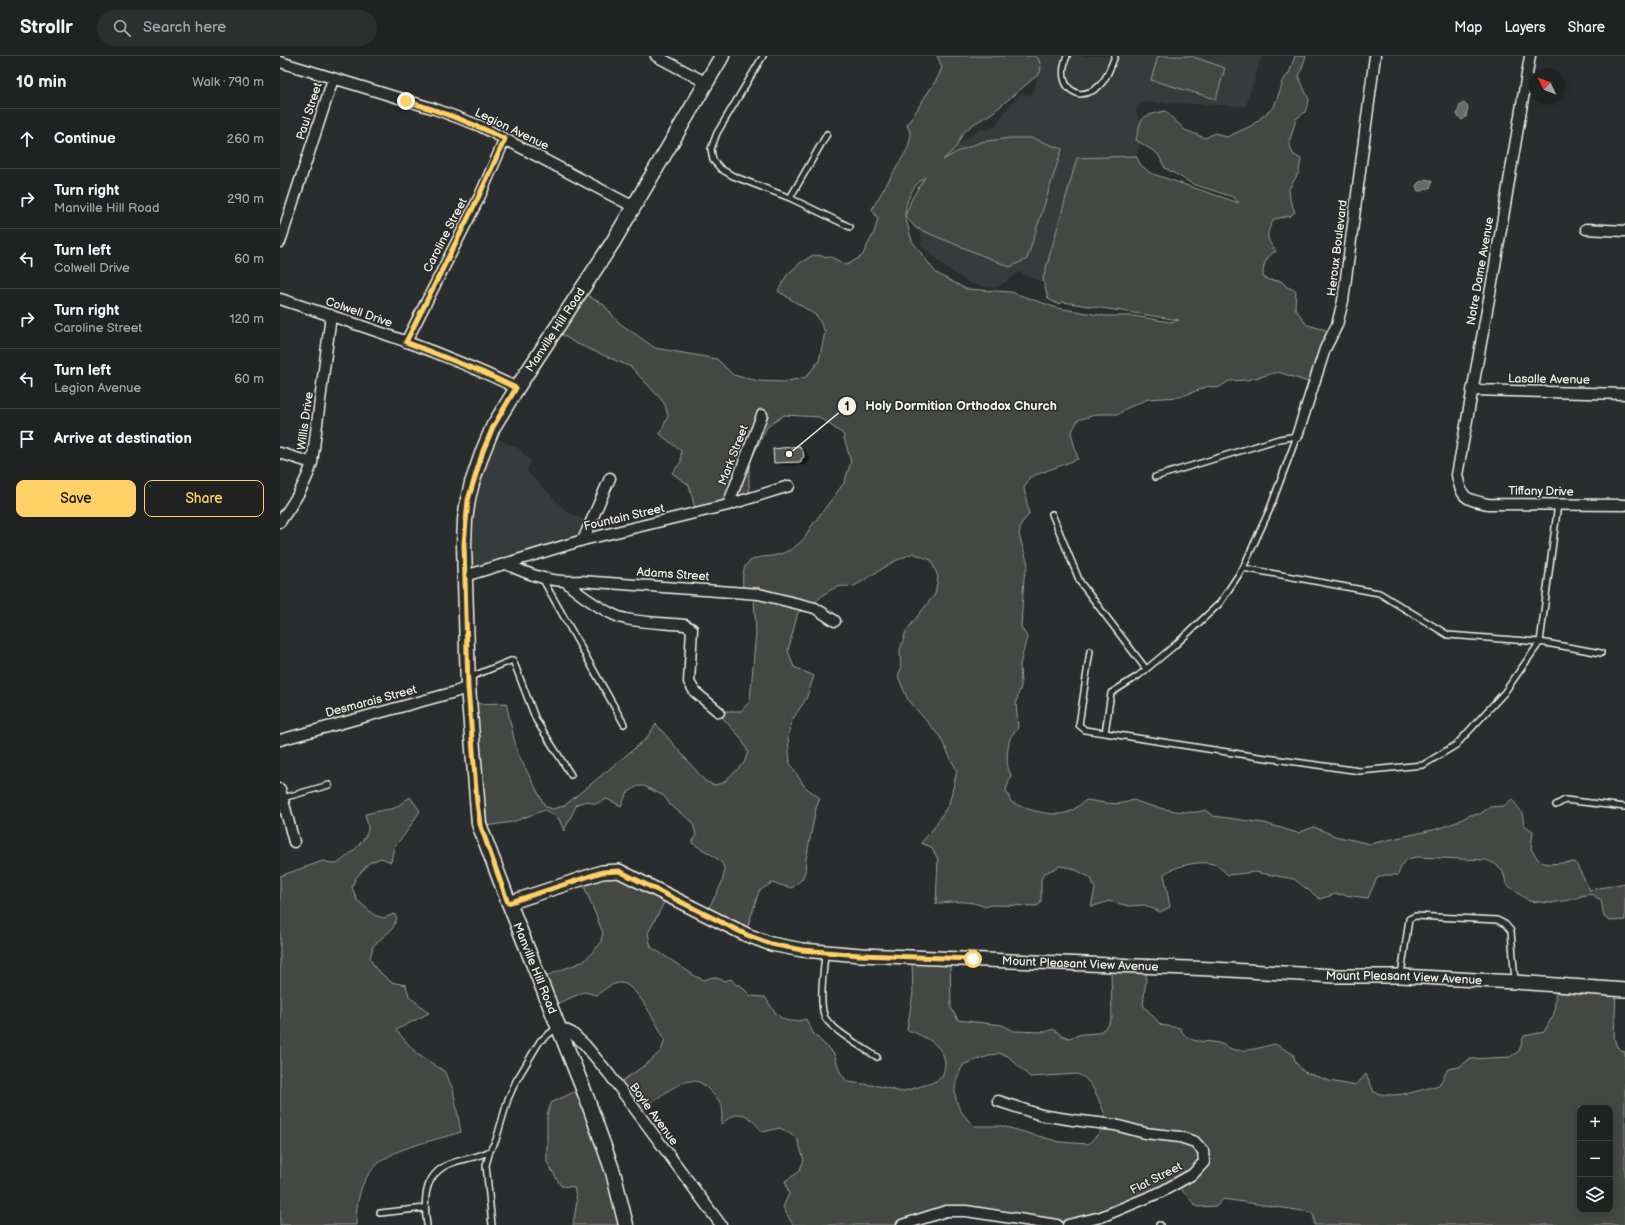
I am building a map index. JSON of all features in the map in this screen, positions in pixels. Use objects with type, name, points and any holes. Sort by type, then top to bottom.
[{"type":"main road","name":"Manville Hill Road","points":[[626,1225],[613,1172],[586,1096],[508,903],[480,824],[468,682],[464,544],[468,500],[483,451],[493,427],[516,388],[592,276],[722,56]]},
{"type":"street","points":[[656,56],[707,83]]},
{"type":"street","name":"Heroux Boulevard","points":[[1297,436],[1324,349],[1338,324],[1343,301],[1375,56]]},
{"type":"street","name":"Notre Dame Avenue","points":[[1461,491],[1457,475],[1493,277],[1530,56]]},
{"type":"street","name":"Legion Avenue","points":[[280,62],[435,109],[480,126],[634,207]]},
{"type":"street","name":"Paul Street","points":[[280,242],[333,79]]},
{"type":"street","name":"Caroline Street","points":[[406,342],[478,198],[505,139]]},
{"type":"street","points":[[1586,228],[1625,231]]},
{"type":"street","name":"Colwell Drive","points":[[280,299],[406,342],[482,372],[516,388]]},
{"type":"street","name":"Willis Drive","points":[[280,522],[300,494],[312,463],[330,315]]},
{"type":"street","name":"Lasalle Avenue","points":[[1472,390],[1625,394]]},
{"type":"street","name":"Mark Street","points":[[728,505],[762,415]]},
{"type":"street","points":[[280,453],[312,463]]},
{"type":"street","points":[[584,540],[610,478]]},
{"type":"street","name":"Fountain Street","points":[[465,576],[584,540],[728,505],[789,486]]},
{"type":"street","name":"Tiffany Drive","points":[[1461,491],[1469,500],[1488,504],[1625,505]]},
{"type":"street","name":"Adams Street","points":[[506,564],[530,576],[566,582],[581,581],[759,594],[815,608],[835,621]]},
{"type":"street","points":[[566,582],[572,589],[601,608],[625,619],[685,625],[692,629],[689,682],[695,692],[719,712]]},
{"type":"street","name":"Desmarais Street","points":[[280,740],[455,692],[468,682]]},
{"type":"street","points":[[281,794],[294,842]]},
{"type":"street","name":"Mount Pleasant View Avenue","points":[[508,903],[602,872],[619,871],[747,935],[771,944],[802,950],[860,955],[1213,968],[1334,976],[1401,976],[1625,990]]},
{"type":"street","name":"Boyle Avenue","points":[[558,1027],[572,1034],[585,1045],[609,1074],[721,1225]]},
{"type":"street","name":"Flat Street","points":[[998,1101],[1041,1115],[1098,1122],[1145,1133],[1180,1137],[1195,1142],[1203,1151],[1204,1162],[1193,1174],[1161,1192],[1101,1217],[1068,1225]]},
{"type":"street","points":[[902,1225],[946,1211],[966,1211],[1057,1225]]},
{"type":"lane","points":[[763,56],[717,133],[711,149],[713,160],[720,169],[733,176],[790,198],[850,227]]},
{"type":"lane","points":[[1067,56],[1063,69],[1064,78],[1068,87],[1080,94],[1095,90],[1105,81],[1115,56]]},
{"type":"lane","points":[[790,198],[827,134]]},
{"type":"lane","points":[[1105,733],[1111,693],[1146,669],[1173,647],[1220,603],[1243,568],[1269,511],[1297,436],[1279,439],[1156,477]]},
{"type":"lane","points":[[1090,651],[1079,725],[1085,730],[1360,771],[1423,765],[1456,745],[1504,693],[1540,642],[1558,504]]},
{"type":"lane","points":[[1052,514],[1080,582],[1146,669]]},
{"type":"lane","points":[[1243,568],[1379,593],[1448,635],[1540,642],[1601,653]]},
{"type":"lane","points":[[541,578],[624,724]]},
{"type":"lane","points":[[468,682],[513,660],[536,720],[571,775]]},
{"type":"lane","points":[[281,794],[329,785]]},
{"type":"lane","points":[[1556,806],[1565,800],[1625,807]]},
{"type":"lane","points":[[1401,976],[1409,919],[1415,916],[1497,920],[1505,924],[1511,931],[1515,982]]},
{"type":"lane","points":[[825,952],[822,989],[824,1016],[835,1029],[877,1057]]},
{"type":"lane","points":[[492,1225],[486,1165],[490,1151],[496,1140],[508,1099],[519,1075],[540,1040],[558,1027]]},
{"type":"lane","points":[[427,1225],[425,1208],[426,1192],[431,1179],[435,1174],[454,1162],[481,1156],[490,1151]]},
{"type":"lane","points":[[380,1213],[425,1208]]},
{"type":"shaded area","points":[[937,56],[1034,56],[1038,58],[1041,66],[1040,73],[992,113],[972,125],[963,133],[956,147],[943,160],[959,151],[981,142],[1010,138],[1032,138],[1062,149],[1027,259],[1010,267],[916,228],[905,216],[912,241],[936,273],[966,289],[1011,292],[1057,308],[1105,316],[1133,316],[1170,322],[1179,320],[1063,302],[1058,304],[1048,299],[1043,279],[1077,158],[1136,156],[1140,164],[1150,173],[1239,203],[1233,197],[1193,184],[1165,168],[1158,154],[1136,140],[1141,121],[1146,116],[1165,111],[1185,130],[1205,138],[1215,133],[1227,137],[1251,126],[1274,107],[1282,85],[1281,83],[1289,73],[1295,56],[1306,56],[1299,77],[1309,100],[1305,112],[1296,119],[1289,143],[1293,154],[1301,159],[1299,172],[1289,189],[1290,200],[1295,212],[1290,216],[1274,219],[1271,224],[1268,232],[1268,239],[1276,251],[1269,256],[1265,262],[1263,277],[1269,280],[1281,281],[1287,287],[1296,291],[1295,308],[1307,325],[1334,332],[1314,384],[1278,372],[1247,380],[1229,381],[1218,388],[1209,386],[1180,397],[1148,399],[1125,409],[1119,414],[1098,414],[1078,420],[1071,433],[1078,459],[1030,477],[1024,488],[1029,514],[1021,524],[1019,535],[1028,564],[1024,577],[1021,627],[1027,637],[1020,665],[1021,686],[1016,702],[1018,728],[1011,736],[1008,745],[1007,761],[1011,775],[1006,790],[1011,802],[1032,810],[1049,814],[1057,814],[1071,811],[1086,800],[1116,804],[1133,800],[1158,808],[1190,812],[1205,810],[1213,816],[1264,823],[1298,833],[1314,827],[1335,836],[1370,844],[1437,829],[1457,822],[1470,815],[1480,814],[1490,807],[1504,806],[1512,799],[1522,813],[1524,825],[1533,831],[1531,849],[1540,862],[1549,864],[1575,862],[1590,890],[1625,883],[1625,920],[1610,921],[1604,917],[1601,900],[1591,894],[1575,899],[1551,903],[1529,901],[1506,884],[1504,875],[1498,866],[1486,860],[1417,857],[1407,860],[1398,875],[1385,875],[1377,878],[1368,898],[1336,894],[1320,899],[1294,879],[1255,872],[1228,875],[1216,865],[1210,863],[1197,863],[1175,868],[1164,874],[1170,907],[1160,912],[1145,905],[1129,906],[1109,901],[1091,907],[1095,889],[1091,878],[1072,868],[1060,866],[1043,874],[1041,880],[1041,903],[1037,906],[991,905],[985,907],[974,903],[961,902],[936,904],[938,859],[931,847],[921,843],[933,829],[949,804],[957,771],[940,737],[907,698],[898,676],[901,669],[900,650],[906,631],[935,594],[938,577],[931,560],[913,553],[893,562],[853,587],[839,587],[827,592],[806,611],[798,612],[788,651],[794,667],[814,676],[806,699],[792,720],[788,736],[790,764],[805,787],[820,798],[816,808],[806,859],[805,872],[802,879],[792,888],[772,883],[759,891],[745,935],[705,914],[722,881],[724,867],[718,859],[692,843],[696,836],[693,822],[671,806],[664,796],[644,786],[638,786],[627,793],[621,806],[607,799],[595,804],[587,801],[577,804],[564,831],[559,819],[545,810],[512,822],[486,826],[473,704],[506,703],[517,752],[545,806],[552,809],[564,806],[646,739],[656,724],[705,781],[714,785],[723,783],[744,763],[748,752],[741,738],[718,713],[718,711],[741,711],[750,701],[756,631],[754,598],[743,595],[744,568],[751,560],[784,553],[800,543],[844,483],[851,462],[843,434],[819,417],[784,415],[767,427],[749,464],[749,490],[753,498],[696,512],[689,485],[672,473],[681,462],[681,451],[660,434],[668,416],[665,405],[661,399],[631,367],[575,343],[560,333],[585,294],[604,305],[618,322],[655,348],[717,359],[733,375],[758,381],[784,382],[806,377],[819,361],[825,332],[817,316],[778,291],[787,275],[800,263],[813,255],[831,257],[847,265],[862,256],[874,233],[878,219],[872,209],[908,148],[911,135],[907,125],[938,77],[942,67]],"holes":[[[925,177],[912,198],[905,216],[905,210],[910,194],[916,185]]]},
{"type":"shaded area","points":[[1031,56],[1262,56],[1246,106],[1140,102],[1136,110],[1138,119],[1147,123],[1136,156],[1140,164],[1150,173],[1262,211],[1058,304],[1053,287],[1019,272],[1000,286],[989,288],[969,283],[946,268],[931,253],[921,246],[922,239],[920,234],[905,217],[912,198],[948,152],[979,130],[992,129],[1019,94],[1032,95],[1037,79]]},
{"type":"shaded area","points":[[1158,56],[1191,56],[1225,68],[1216,99],[1151,80]]},
{"type":"shaded area","points":[[1464,103],[1468,107],[1466,117],[1462,120],[1457,115],[1460,105]]},
{"type":"shaded area","points":[[1426,179],[1432,181],[1431,187],[1418,191],[1416,186],[1418,183]]},
{"type":"shaded area","points":[[494,437],[518,448],[531,461],[527,471],[567,512],[594,523],[589,538],[468,579],[467,520]]},
{"type":"shaded area","points":[[410,797],[420,811],[405,834],[394,847],[391,862],[381,858],[369,863],[355,879],[352,887],[357,900],[374,915],[384,918],[394,914],[397,918],[393,928],[373,946],[370,958],[375,968],[391,982],[406,985],[409,996],[429,1013],[396,1030],[417,1054],[444,1071],[453,1089],[461,1132],[403,1150],[387,1157],[374,1167],[364,1181],[358,1200],[356,1225],[280,1225],[280,876],[323,861],[337,864],[355,849],[364,839],[368,829],[365,814],[395,808]]},
{"type":"shaded area","points":[[622,873],[668,895],[648,933],[651,947],[695,976],[704,980],[713,977],[725,981],[731,979],[736,985],[740,985],[751,996],[765,997],[781,1018],[791,1021],[806,1019],[813,1033],[834,1054],[840,1072],[847,1082],[879,1086],[901,1092],[932,1083],[942,1077],[945,1066],[944,1057],[937,1046],[926,1038],[907,1030],[913,993],[912,963],[950,961],[951,1008],[958,1020],[1002,1025],[1014,1031],[1046,1032],[1053,1029],[1061,1035],[1069,1038],[1083,1034],[1098,1033],[1108,1026],[1112,1018],[1111,970],[1147,970],[1143,1005],[1161,1025],[1180,1028],[1187,1037],[1192,1040],[1218,1043],[1235,1050],[1250,1050],[1275,1044],[1293,1054],[1296,1063],[1304,1072],[1330,1081],[1351,1085],[1357,1084],[1366,1074],[1374,1092],[1390,1095],[1416,1092],[1439,1085],[1448,1069],[1459,1067],[1470,1059],[1510,1057],[1519,1051],[1524,1036],[1544,1032],[1554,1014],[1556,990],[1616,992],[1614,1038],[1617,1047],[1625,1052],[1625,1225],[1314,1225],[1314,1216],[1310,1212],[1223,1199],[1217,1206],[1197,1207],[1177,1185],[1076,1225],[1057,1225],[949,1213],[919,1225],[793,1225],[783,1207],[789,1194],[785,1181],[799,1172],[804,1160],[797,1138],[780,1128],[763,1132],[748,1117],[739,1114],[721,1124],[723,1113],[722,1106],[705,1086],[695,1081],[686,1082],[672,1088],[639,1112],[616,1085],[648,1063],[661,1051],[665,1039],[641,999],[628,986],[622,983],[615,984],[597,995],[584,992],[551,1006],[541,978],[584,961],[600,944],[603,933],[583,883]],"holes":[[[999,1053],[1008,1056],[1030,1077],[1077,1074],[1083,1077],[1088,1081],[1096,1093],[1107,1119],[1107,1125],[1088,1144],[1060,1142],[1002,1126],[974,1126],[961,1112],[956,1097],[955,1089],[959,1073],[964,1064]]]},
{"type":"shaded area","points":[[578,1090],[624,1225],[573,1225],[577,1201],[574,1187],[561,1186],[547,1162],[547,1115],[551,1103]]},
{"type":"building","points":[[800,446],[804,457],[801,459],[801,462],[774,463],[773,449]]},
{"type":"place","name":"Holy Dormition Orthodox Church","points":[[789,454]]},
{"type":"route","points":[[406,101],[435,109],[480,126],[505,139],[499,155],[406,342],[482,372],[516,388],[493,427],[483,451],[468,500],[464,544],[468,687],[477,803],[480,824],[508,903],[584,877],[602,872],[619,871],[747,935],[771,944],[802,950],[832,953],[973,959]]}]
